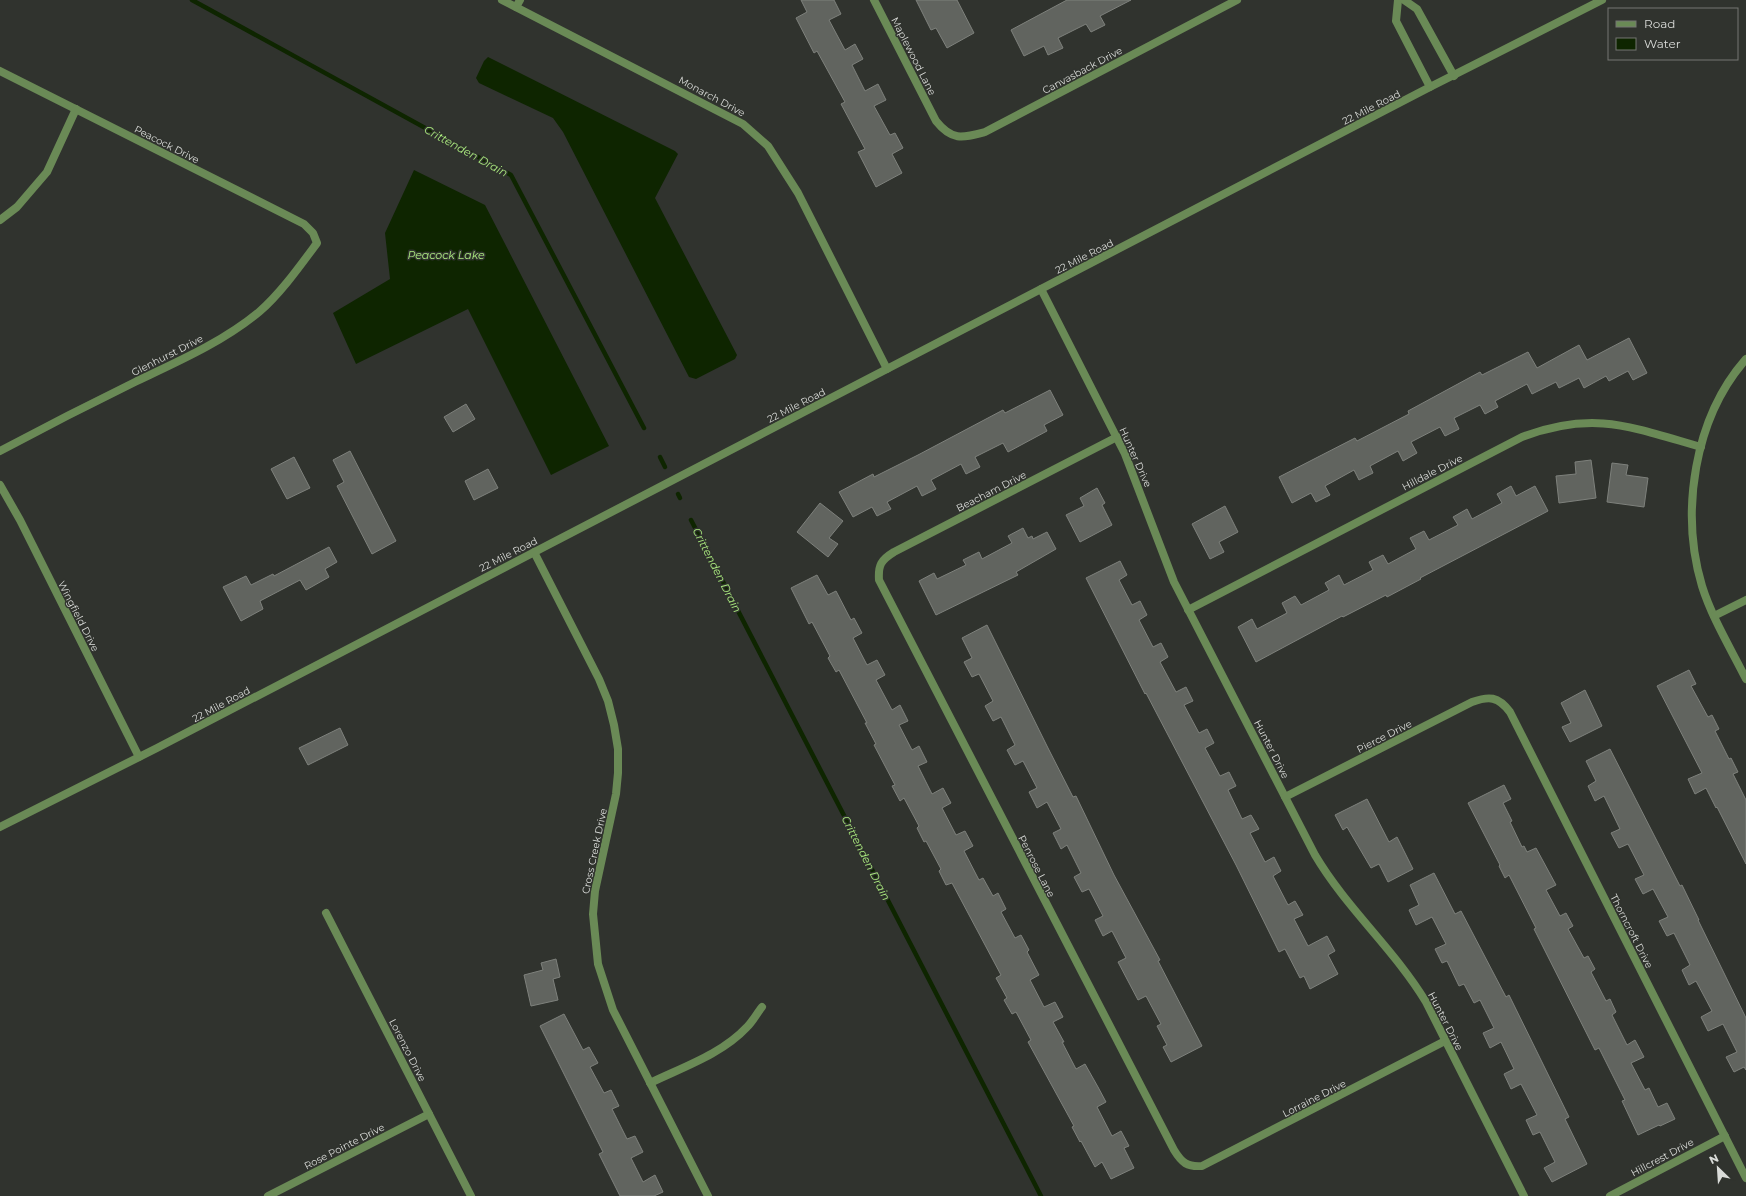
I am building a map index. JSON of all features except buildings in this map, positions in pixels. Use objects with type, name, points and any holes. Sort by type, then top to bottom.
[{"type":"street","name":"Monarch Drive","points":[[502,0],[518,4],[743,124],[768,146],[798,193],[887,369]]},
{"type":"street","name":"Maplewood Lane","points":[[874,0],[936,121]]},
{"type":"street","name":"Canvasback Drive","points":[[936,121],[944,130],[954,137],[967,137],[985,132],[1237,0]]},
{"type":"street","points":[[1398,0],[1396,21],[1430,87]]},
{"type":"street","points":[[1404,0],[1417,9],[1454,76]]},
{"type":"street","name":"22 Mile Road","points":[[0,827],[139,757],[1430,87],[1602,0]]},
{"type":"street","name":"Peacock Drive","points":[[0,70],[304,224],[313,233],[317,243]]},
{"type":"street","points":[[0,220],[17,207],[47,172],[76,109]]},
{"type":"street","name":"Glenhurst Drive","points":[[0,451],[60,419],[173,364],[234,330],[260,312],[294,275],[317,243]]},
{"type":"street","name":"Hunter Drive","points":[[1041,289],[1117,437],[1136,482],[1174,582],[1285,797],[1328,876],[1406,971],[1426,1002],[1524,1196]]},
{"type":"street","points":[[1746,359],[1718,402],[1701,447],[1696,466],[1692,495],[1693,543],[1702,586],[1714,616],[1746,679]]},
{"type":"street","name":"Hilldale Drive","points":[[1188,610],[1522,437],[1544,429],[1587,422],[1610,423],[1633,427],[1701,447]]},
{"type":"street","name":"Beacham Drive","points":[[879,568],[886,558],[894,552],[1117,437]]},
{"type":"street","name":"Wingfield Drive","points":[[0,485],[20,520],[139,757]]},
{"type":"street","name":"Cross Creek Drive","points":[[534,552],[599,679],[608,701],[618,749],[618,773],[611,824],[595,892],[593,914],[598,964],[608,996],[650,1083],[708,1196]]},
{"type":"street","name":"Penrose Lane","points":[[879,568],[879,580],[882,588],[1170,1143],[1179,1159],[1190,1166]]},
{"type":"street","points":[[1714,616],[1746,600]]},
{"type":"street","name":"Pierce Drive","points":[[1285,797],[1472,702],[1482,698],[1494,698]]},
{"type":"street","name":"Thorncroft Drive","points":[[1494,698],[1504,704],[1510,712],[1746,1178]]},
{"type":"street","name":"Lorenzo Drive","points":[[326,913],[471,1196]]},
{"type":"street","points":[[650,1083],[719,1049],[736,1038],[748,1026],[762,1007]]},
{"type":"street","name":"Lorraine Drive","points":[[1190,1166],[1202,1166],[1211,1162],[1445,1041]]},
{"type":"street","name":"Rose Pointe Drive","points":[[268,1196],[429,1114]]},
{"type":"street","name":"Hillcrest Drive","points":[[1610,1196],[1725,1136]]},
{"type":"water","points":[[488,57],[675,151],[678,154],[655,198],[737,355],[735,359],[696,379],[689,377],[563,132],[553,118],[479,83],[476,78],[484,61]]},
{"type":"water","name":"Peacock Lake","points":[[414,170],[485,205],[609,446],[551,475],[468,309],[356,364],[333,313],[390,279],[385,233]]},
{"type":"waterway","name":"Crittenden Drain","points":[[192,0],[511,175],[644,428]]},
{"type":"waterway","name":"Crittenden Drain","points":[[660,457],[665,467]]},
{"type":"waterway","name":"Crittenden Drain","points":[[678,494],[680,498]]},
{"type":"waterway","name":"Crittenden Drain","points":[[691,520],[1041,1196]]}]
